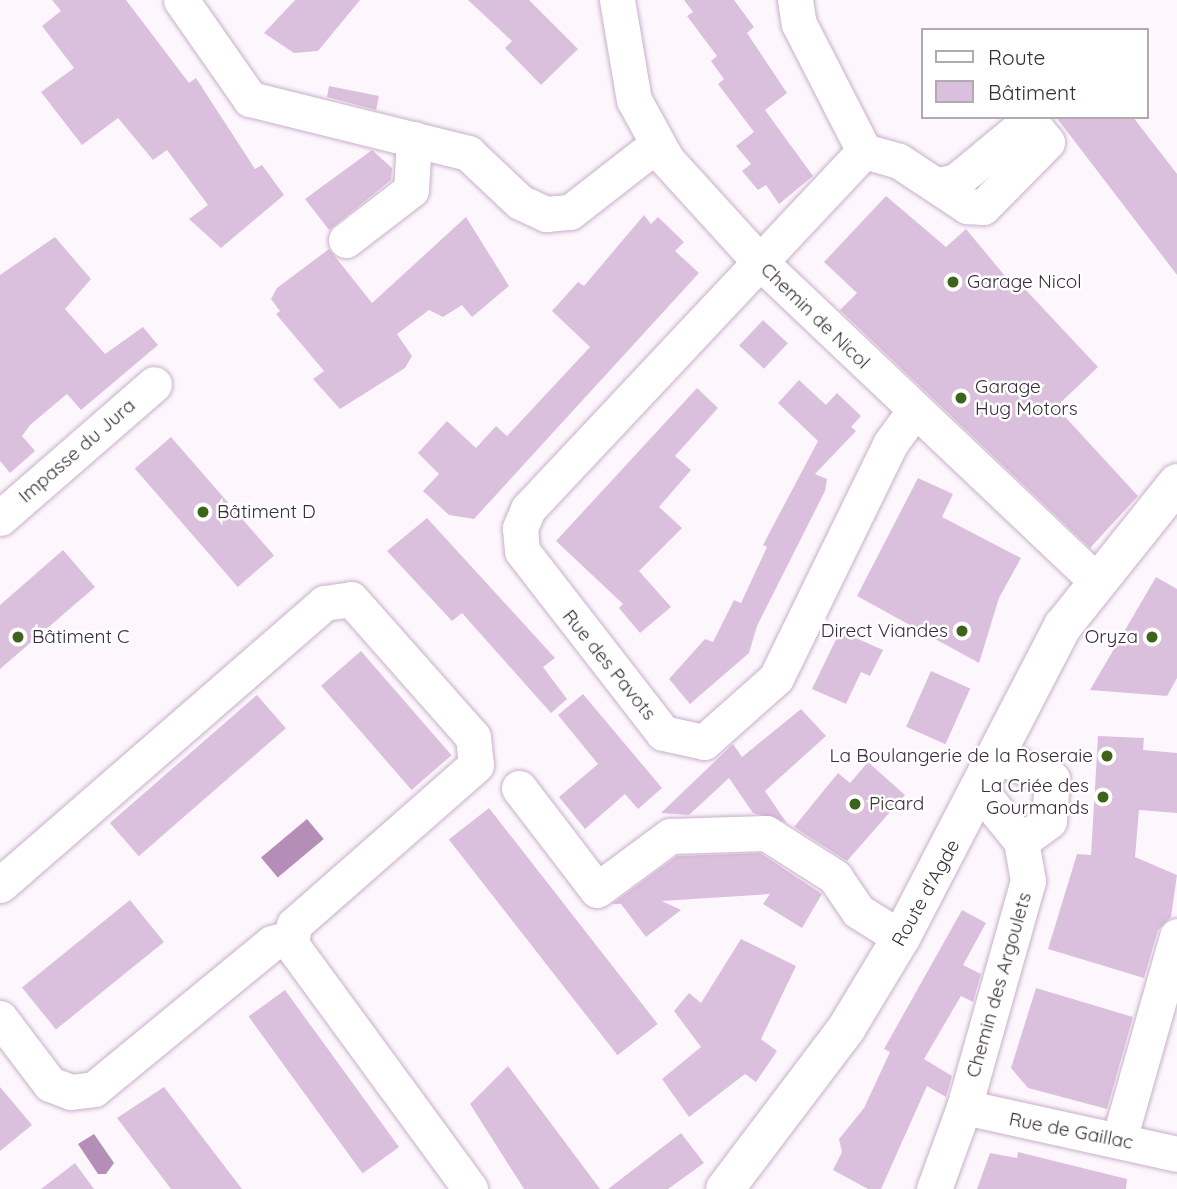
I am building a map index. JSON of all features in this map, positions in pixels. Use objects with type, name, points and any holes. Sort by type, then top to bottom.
[{"type":"main road","name":"Route d'Agde","points":[[725,1189],[846,1029],[901,939],[981,792],[1063,626],[1095,580],[1177,483]]},
{"type":"street","points":[[181,0],[250,99],[271,109],[468,153],[520,202],[546,214],[570,212],[656,145]]},
{"type":"street","name":"Chemin de Nicol","points":[[617,0],[634,100],[656,145],[758,260],[913,412],[1095,580]]},
{"type":"street","points":[[795,0],[799,24],[864,151],[899,161],[940,185]]},
{"type":"street","points":[[346,240],[411,190],[414,139]]},
{"type":"street","name":"Rue des Pavots","points":[[864,151],[788,238],[758,260],[528,509],[520,528],[528,564],[663,733],[690,743],[716,737],[776,678],[890,444],[913,412]]},
{"type":"street","name":"Impasse du Jura","points":[[0,518],[154,384]]},
{"type":"street","points":[[0,885],[324,603],[342,596],[360,606],[464,727],[477,755],[472,773],[294,925],[290,937]]},
{"type":"street","points":[[998,756],[1052,779],[1049,821],[1021,841]]},
{"type":"street","points":[[519,788],[597,890],[670,836],[766,832],[835,877],[858,911],[901,939]]},
{"type":"street","name":"Chemin des Argoulets","points":[[934,1189],[964,1107],[1028,881],[1021,841],[981,792]]},
{"type":"street","points":[[1119,1140],[1177,936]]},
{"type":"street","points":[[0,1018],[50,1084],[71,1092],[94,1089],[272,943],[290,937]]},
{"type":"street","points":[[290,937],[470,1189]]},
{"type":"street","name":"Rue de Gaillac","points":[[964,1107],[1177,1154]]},
{"type":"shaded area","points":[[307,819],[324,839],[278,877],[261,858]]},
{"type":"shaded area","points":[[94,1134],[114,1163],[106,1174],[98,1174],[78,1144]]},
{"type":"building","points":[[52,0],[126,0],[189,83],[196,78],[255,169],[262,165],[284,195],[221,248],[189,219],[208,205],[167,150],[153,160],[118,118],[82,145],[41,92],[74,68],[42,26],[61,11]]},
{"type":"building","points":[[295,0],[360,0],[318,51],[294,53],[264,33]]},
{"type":"building","points":[[468,0],[529,0],[578,49],[541,85],[505,48],[512,41]]},
{"type":"building","points":[[684,0],[734,0],[754,27],[747,33],[787,93],[765,110],[813,176],[779,204],[766,185],[758,190],[742,171],[751,164],[736,146],[754,132],[718,84],[724,79],[711,61],[717,56],[687,16],[693,12]]},
{"type":"building","points":[[329,86],[379,96],[376,110],[327,97]]},
{"type":"building","points":[[1058,119],[1135,119],[1177,174],[1177,275]]},
{"type":"building","points":[[372,150],[392,168],[391,180],[329,230],[305,199]]},
{"type":"building","points":[[886,196],[946,247],[966,229],[1020,294],[1025,289],[1098,367],[1056,407],[1138,496],[1090,548],[840,310],[857,293],[824,262]]},
{"type":"building","points":[[644,215],[651,224],[658,217],[684,242],[675,251],[699,273],[474,519],[449,515],[423,491],[439,474],[418,453],[447,421],[476,448],[496,426],[507,436],[590,347],[552,311],[578,282],[584,286]]},
{"type":"building","points":[[466,217],[509,286],[472,317],[462,305],[443,317],[429,310],[397,334],[412,356],[405,368],[340,409],[313,379],[324,371],[276,314],[280,311],[271,299],[277,288],[329,249],[372,303]]},
{"type":"building","points":[[55,237],[91,279],[65,309],[105,354],[143,327],[158,345],[81,410],[67,394],[30,425],[22,436],[35,451],[10,473],[0,461],[0,275]]},
{"type":"building","points":[[763,320],[788,343],[764,369],[739,346]]},
{"type":"building","points":[[799,380],[826,405],[837,393],[861,416],[851,427],[856,431],[815,474],[827,479],[825,491],[757,626],[749,653],[690,704],[669,679],[705,639],[713,642],[734,600],[741,603],[767,547],[763,545],[818,441],[778,403]]},
{"type":"building","points":[[697,388],[718,408],[675,456],[691,470],[659,507],[682,528],[639,571],[671,607],[640,633],[619,608],[623,604],[556,541]]},
{"type":"building","name":"Bâtiment D","points":[[171,437],[274,555],[238,587],[135,468]]},
{"type":"building","points":[[918,478],[953,494],[942,517],[1021,558],[999,598],[979,663],[857,596]]},
{"type":"building","points":[[427,518],[555,658],[543,667],[567,699],[551,713],[462,613],[452,621],[387,551]]},
{"type":"building","name":"Bâtiment C","points":[[63,550],[95,587],[0,669],[0,605]]},
{"type":"building","name":"Oryza","points":[[1156,577],[1177,589],[1177,678],[1167,696],[1090,690]]},
{"type":"building","points":[[840,631],[883,650],[870,676],[861,672],[846,704],[812,689]]},
{"type":"building","points":[[361,651],[452,755],[412,790],[321,686]]},
{"type":"building","points":[[931,671],[970,688],[945,744],[906,727]]},
{"type":"building","points":[[583,694],[662,788],[638,809],[625,794],[585,829],[559,797],[598,764],[558,715]]},
{"type":"building","points":[[257,695],[286,728],[139,856],[110,823]]},
{"type":"building","points":[[801,709],[826,736],[765,791],[786,822],[753,813],[729,778],[689,815],[661,813],[733,744],[742,757]]},
{"type":"building","points":[[1098,736],[1144,738],[1143,750],[1177,753],[1177,813],[1139,810],[1135,857],[1177,875],[1171,917],[1158,930],[1144,978],[1048,949],[1077,854],[1091,855]]},
{"type":"building","name":"Picard","points":[[868,762],[905,795],[847,861],[794,827],[838,773],[850,783]]},
{"type":"building","points":[[489,808],[658,1024],[618,1055],[449,839]]},
{"type":"building","points":[[760,853],[822,894],[802,928],[763,904],[770,894],[662,901],[681,910],[646,937],[621,904],[612,904],[677,856]]},
{"type":"building","points":[[130,900],[164,942],[56,1029],[22,987]]},
{"type":"building","points":[[962,910],[986,923],[963,965],[981,974],[973,1002],[961,996],[924,1059],[952,1076],[946,1097],[927,1086],[881,1189],[868,1189],[833,1170],[842,1152],[839,1139],[864,1108],[890,1052],[884,1049]]},
{"type":"building","points":[[741,939],[796,966],[761,1039],[777,1051],[756,1082],[745,1074],[689,1117],[662,1079],[701,1047],[674,1011],[689,993],[701,1003]]},
{"type":"building","points":[[1036,988],[1133,1017],[1107,1109],[1028,1088],[1011,1068]]},
{"type":"building","points":[[285,990],[399,1147],[363,1173],[249,1016]]},
{"type":"building","points":[[508,1066],[600,1189],[524,1189],[470,1104]]},
{"type":"building","points":[[0,1087],[32,1125],[0,1151]]},
{"type":"building","points":[[164,1087],[242,1189],[171,1189],[117,1118]]},
{"type":"building","points":[[681,1133],[704,1163],[668,1189],[608,1189]]},
{"type":"building","points":[[1018,1152],[1127,1179],[1126,1189],[977,1189],[990,1153],[1017,1158]]},
{"type":"building","points":[[75,1163],[94,1189],[41,1189]]},
{"type":"place","name":"Garage Nicol","points":[[953,282]]},
{"type":"place","name":"Garage Hug Motors","points":[[961,398]]},
{"type":"place","name":"Bâtiment D","points":[[203,512]]},
{"type":"place","name":"Direct Viandes","points":[[962,631]]},
{"type":"place","name":"Bâtiment C","points":[[18,637]]},
{"type":"place","name":"Oryza","points":[[1152,637]]},
{"type":"place","name":"La Boulangerie de la Roseraie","points":[[1107,756]]},
{"type":"place","name":"La Criée des Gourmands","points":[[1103,797]]},
{"type":"place","name":"Picard","points":[[855,804]]}]
